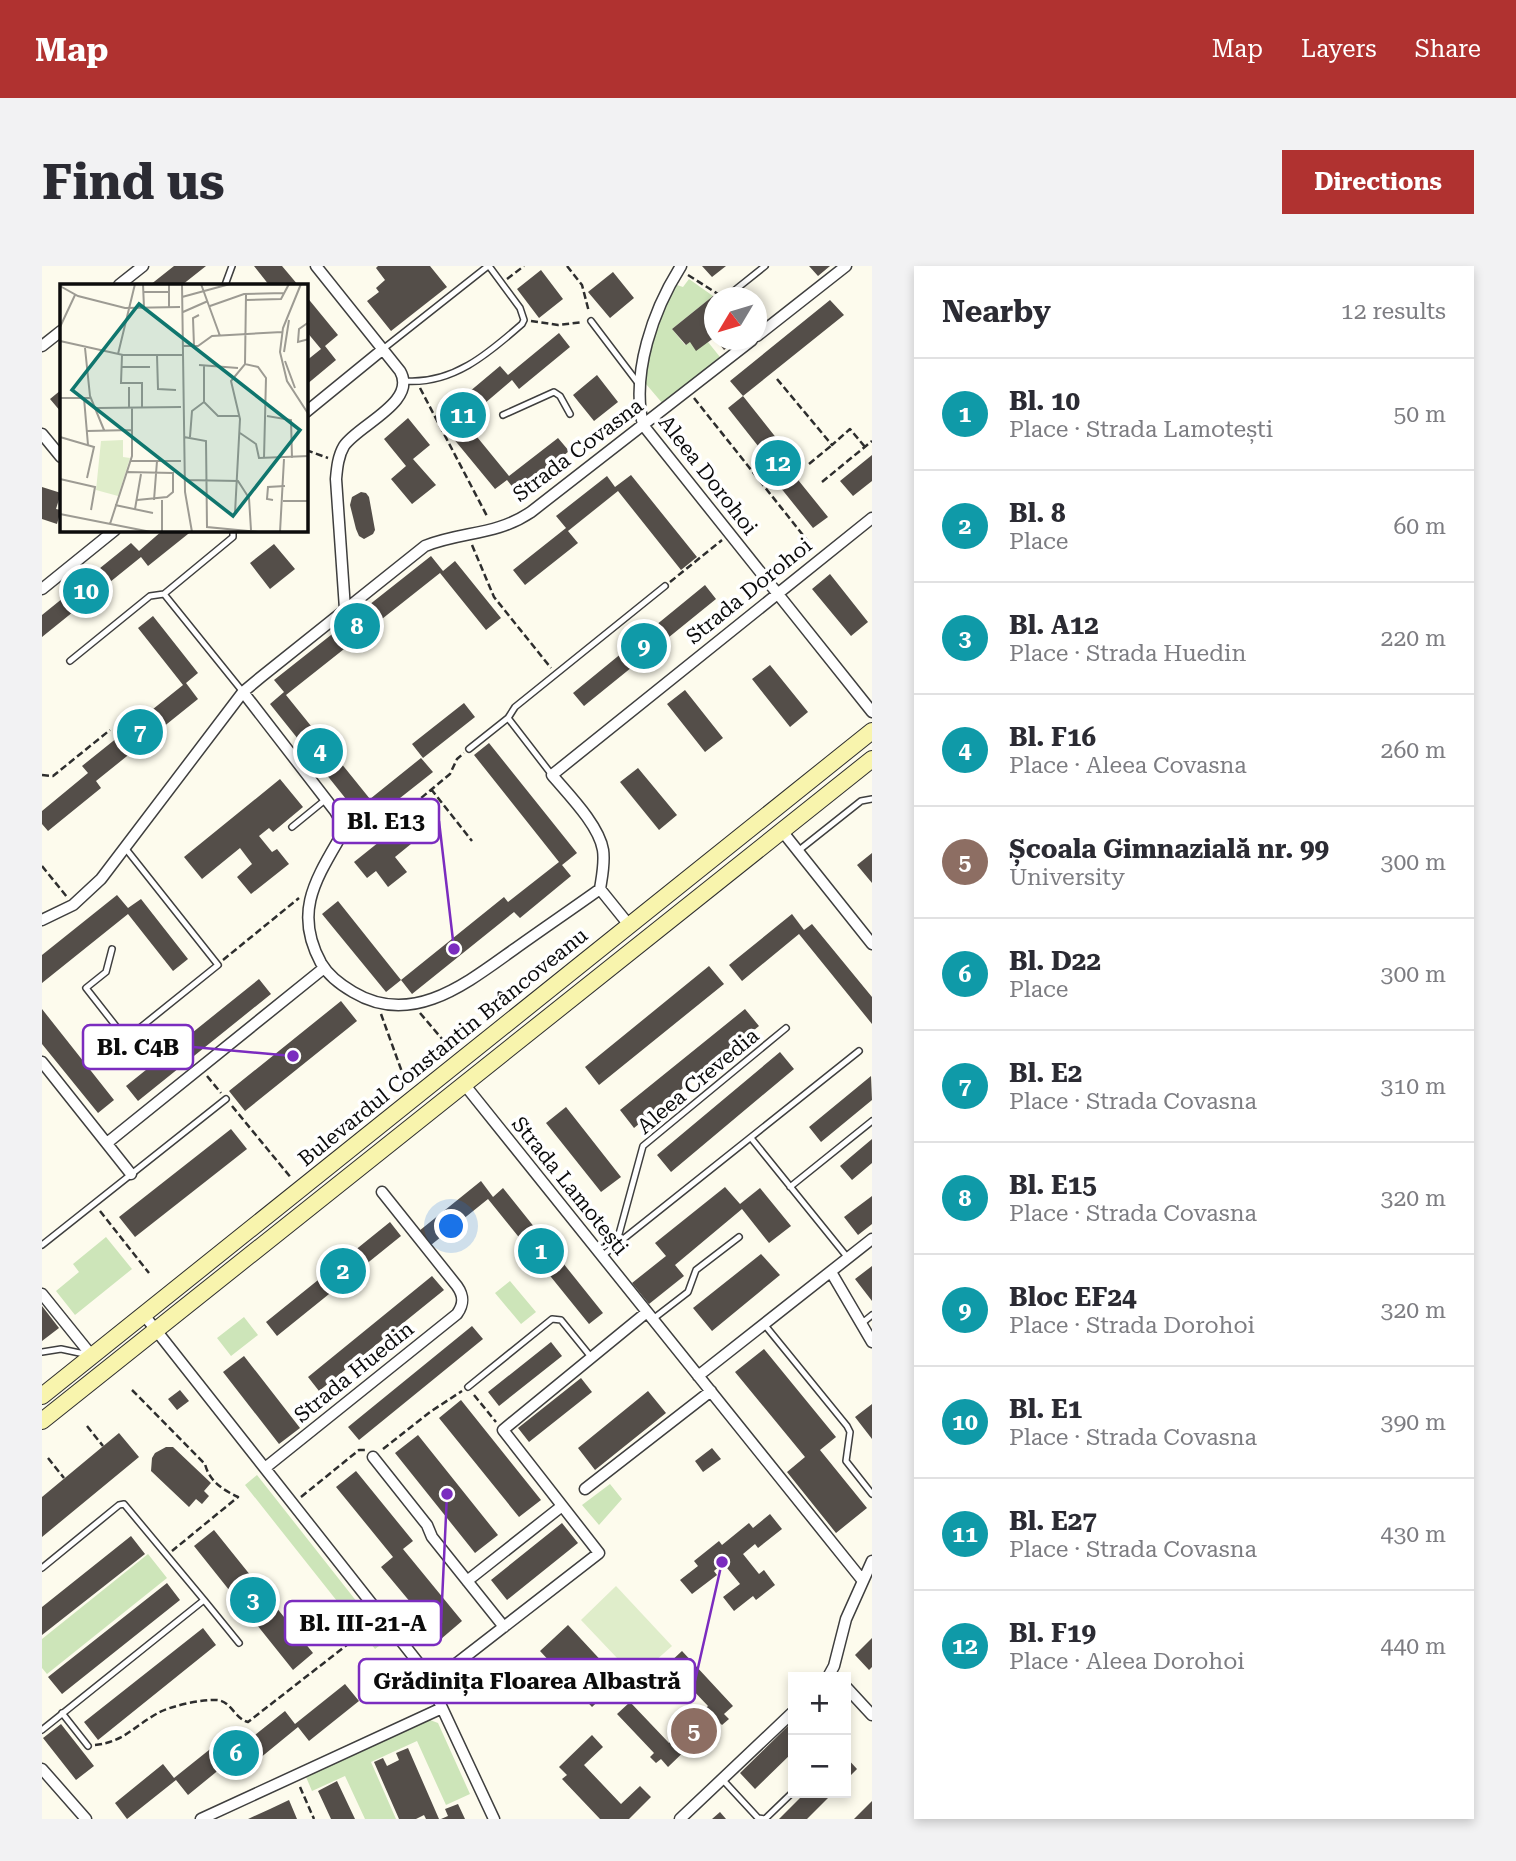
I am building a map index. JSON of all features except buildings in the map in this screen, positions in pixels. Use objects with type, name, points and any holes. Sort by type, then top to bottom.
[{"type":"main road","name":"Bulevardul Constantin Brâncoveanu","points":[[42,1396],[872,731]]},
{"type":"main road","name":"Bulevardul Constantin Brâncoveanu","points":[[42,1421],[872,759]]},
{"type":"street","points":[[120,284],[144,266]]},
{"type":"street","points":[[316,266],[400,372],[404,381],[399,397],[351,438],[343,447],[338,462],[336,479],[345,609]]},
{"type":"street","points":[[767,328],[846,266]]},
{"type":"street","name":"Aleea Dorohoi","points":[[680,267],[664,295],[655,320],[639,385],[643,425],[872,712]]},
{"type":"street","points":[[42,346],[60,332]]},
{"type":"street","points":[[308,410],[382,350]]},
{"type":"street","name":"Strada Covasna","points":[[42,920],[73,905],[92,888],[126,849],[243,692],[425,546],[495,530],[531,512],[739,350]]},
{"type":"street","points":[[42,434],[60,456]]},
{"type":"street","name":"Strada Dorohoi","points":[[552,775],[872,518]]},
{"type":"street","points":[[42,589],[113,532]]},
{"type":"street","points":[[243,692],[342,823],[342,834],[310,895],[308,925],[310,937],[324,968],[342,985],[378,1004],[413,1004],[451,992],[600,889]]},
{"type":"street","points":[[552,775],[588,821],[601,843],[603,863],[600,889],[629,925]]},
{"type":"street","points":[[782,831],[872,944]]},
{"type":"street","points":[[107,1143],[324,968]]},
{"type":"street","points":[[42,1062],[131,1174]]},
{"type":"street","name":"Strada Lamotești","points":[[464,1084],[863,1581]]},
{"type":"street","name":"Strada Huedin","points":[[265,1468],[457,1314],[463,1301],[457,1286],[382,1192]]},
{"type":"street","points":[[698,1376],[872,1239]]},
{"type":"street","points":[[831,1272],[872,1342]]},
{"type":"street","points":[[42,1294],[92,1356]]},
{"type":"street","points":[[144,1315],[420,1665],[494,1819]]},
{"type":"street","points":[[429,1681],[452,1667],[599,1553],[503,1430],[592,1357],[650,1316]]},
{"type":"street","points":[[585,1489],[710,1391]]},
{"type":"street","points":[[373,1457],[504,1627]]},
{"type":"street","points":[[467,1581],[562,1506]]},
{"type":"street","points":[[833,1672],[842,1630],[872,1561]]},
{"type":"street","points":[[851,1691],[869,1707]]},
{"type":"street","points":[[201,1819],[442,1708]]},
{"type":"street","points":[[680,1819],[788,1717]]},
{"type":"street","points":[[43,1772],[86,1819]]},
{"type":"lane","points":[[226,284],[232,266]]},
{"type":"lane","points":[[382,350],[488,266],[520,308],[524,320],[505,340],[470,365],[433,381],[404,381]]},
{"type":"lane","points":[[738,287],[765,266]]},
{"type":"lane","points":[[229,278],[233,284]]},
{"type":"lane","points":[[591,321],[639,385]]},
{"type":"lane","points":[[503,415],[554,392],[560,396],[570,414]]},
{"type":"lane","points":[[70,660],[150,596],[164,594],[220,550],[233,537],[233,532]]},
{"type":"lane","points":[[469,749],[508,718],[514,707],[665,586]]},
{"type":"lane","points":[[164,594],[243,692]]},
{"type":"lane","points":[[508,718],[552,775]]},
{"type":"lane","points":[[292,827],[326,799]]},
{"type":"lane","points":[[798,851],[862,801],[872,799]]},
{"type":"lane","points":[[112,950],[106,972],[86,988],[126,1039],[218,965],[126,849]]},
{"type":"lane","name":"Aleea Crevedia","points":[[616,1245],[643,1146],[786,1028]]},
{"type":"lane","points":[[602,1256],[859,1051]]},
{"type":"lane","points":[[42,1245],[226,1099]]},
{"type":"lane","points":[[790,1187],[872,1121]]},
{"type":"lane","points":[[751,1138],[848,1258]]},
{"type":"lane","points":[[650,1316],[688,1292],[696,1270],[739,1237]]},
{"type":"lane","points":[[861,1324],[872,1315]]},
{"type":"lane","points":[[468,1387],[552,1319],[561,1320],[592,1357]]},
{"type":"lane","points":[[764,1324],[850,1432],[846,1461],[872,1494]]},
{"type":"lane","points":[[42,1352],[61,1349],[92,1356]]},
{"type":"lane","points":[[42,1568],[119,1505],[128,1507],[239,1643]]},
{"type":"lane","points":[[42,1730],[204,1600]]},
{"type":"lane","points":[[62,1713],[88,1746]]},
{"type":"lane","points":[[722,1779],[758,1818],[765,1819],[788,1797]]},
{"type":"path","points":[[502,283],[524,266]]},
{"type":"path","points":[[524,320],[558,325],[591,321],[582,285],[566,266]]},
{"type":"path","points":[[680,267],[708,287]]},
{"type":"path","points":[[777,379],[832,445]]},
{"type":"path","points":[[416,382],[495,530]]},
{"type":"path","points":[[688,390],[822,558]]},
{"type":"path","points":[[809,464],[850,429],[865,447]]},
{"type":"path","points":[[822,482],[872,441]]},
{"type":"path","points":[[308,451],[338,462]]},
{"type":"path","points":[[665,586],[730,534]]},
{"type":"path","points":[[468,535],[494,597],[555,673]]},
{"type":"path","points":[[42,775],[52,776],[110,730]]},
{"type":"path","points":[[397,818],[450,774],[457,759],[469,749]]},
{"type":"path","points":[[431,789],[472,841]]},
{"type":"path","points":[[42,866],[73,905]]},
{"type":"path","points":[[218,965],[292,903],[310,895]]},
{"type":"path","points":[[378,1004],[402,1072]]},
{"type":"path","points":[[413,1004],[443,1040]]},
{"type":"path","points":[[201,1069],[300,1189]]},
{"type":"path","points":[[93,1203],[149,1273]]},
{"type":"path","points":[[292,1503],[359,1450],[365,1449],[373,1457],[430,1412],[468,1387],[503,1430]]},
{"type":"path","points":[[132,1391],[205,1464],[207,1474],[223,1490],[238,1497],[167,1555]]},
{"type":"path","points":[[87,1426],[103,1446]]},
{"type":"path","points":[[48,1458],[64,1478]]},
{"type":"path","points":[[88,1746],[116,1741],[166,1710],[216,1700],[226,1703],[242,1720],[248,1722],[352,1642]]},
{"type":"path","points":[[294,1776],[314,1819]]},
{"type":"green space","points":[[689,279],[704,290],[704,303],[672,329],[685,345],[690,342],[704,342],[704,350],[714,350],[720,357],[663,404],[646,384],[649,358],[671,296],[677,285],[683,287]]},
{"type":"green space","points":[[106,1237],[132,1269],[75,1315],[56,1291],[79,1272],[73,1264]]},
{"type":"green space","points":[[510,1281],[536,1312],[521,1324],[495,1293]]},
{"type":"green space","points":[[244,1317],[258,1335],[231,1356],[217,1338]]},
{"type":"green space","points":[[257,1475],[387,1640],[375,1649],[245,1485]]},
{"type":"green space","points":[[610,1484],[622,1499],[599,1525],[582,1505]]},
{"type":"green space","points":[[148,1554],[167,1578],[47,1674],[42,1668],[42,1639]]},
{"type":"green space","points":[[616,1586],[672,1646],[636,1678],[581,1620]]},
{"type":"green space","points":[[430,1720],[438,1723],[470,1794],[446,1805],[417,1741],[371,1762],[396,1819],[365,1819],[345,1776],[312,1791],[306,1777]]},
{"type":"place","name":"Bl. E27","points":[[463,415]]},
{"type":"place","name":"Bl. F19","points":[[778,463]]},
{"type":"place","name":"Bl. E1","points":[[86,591]]},
{"type":"place","name":"Bl. E15","points":[[357,626]]},
{"type":"place","name":"Bloc EF24","points":[[644,646]]},
{"type":"place","name":"Bl. E2","points":[[140,732]]},
{"type":"place","name":"Bl. F16","points":[[320,751]]},
{"type":"place","name":"Bl. E13","points":[[454,949]]},
{"type":"place","name":"Bl. C4B","points":[[293,1056]]},
{"type":"place","name":"Bl. 10","points":[[541,1251]]},
{"type":"place","name":"Bl. 8","points":[[343,1271]]},
{"type":"place","name":"Bl. III-21-A","points":[[447,1494]]},
{"type":"place","name":"Grădinița Floarea Albastră","points":[[722,1562]]},
{"type":"place","name":"Bl. A12","points":[[253,1600]]},
{"type":"place","name":"Școala Gimnazială nr. 99","points":[[694,1731]]},
{"type":"place","name":"Bl. D22","points":[[236,1753]]}]
